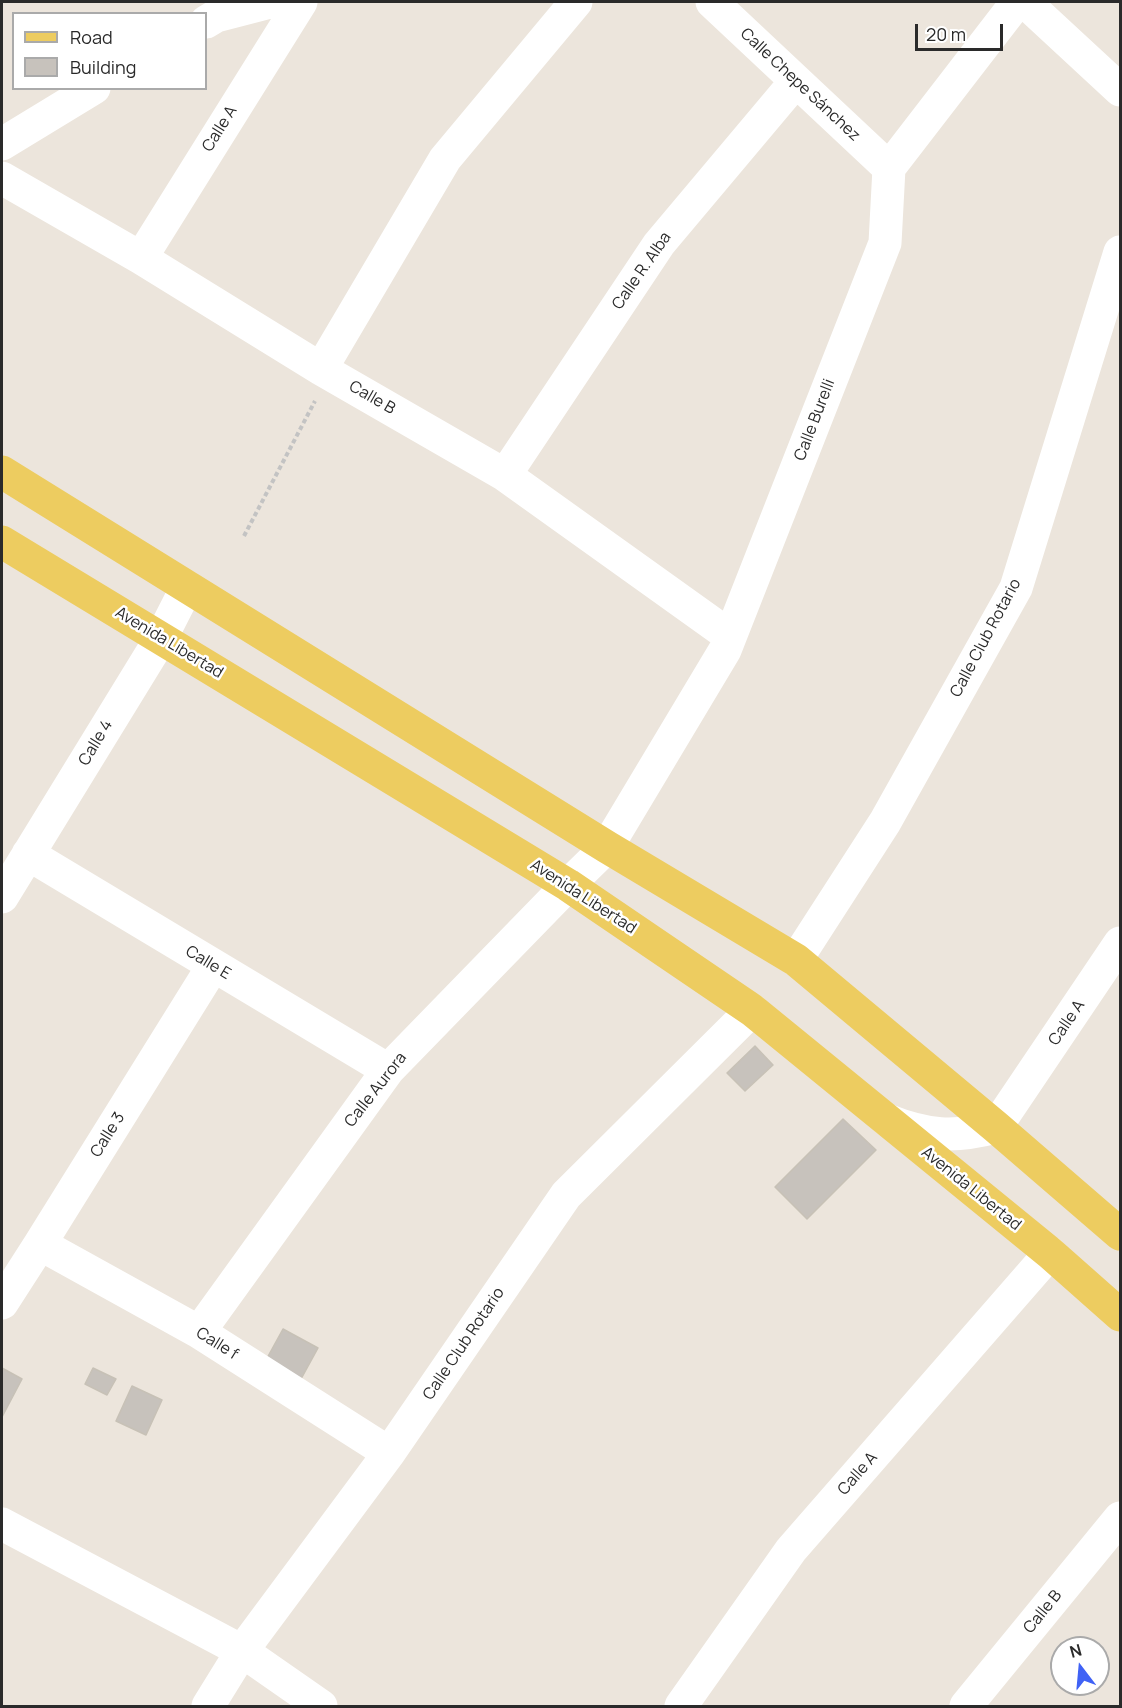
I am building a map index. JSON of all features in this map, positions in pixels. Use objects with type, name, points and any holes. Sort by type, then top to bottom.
[{"type":"main road","points":[[2,472],[607,847],[796,960],[1120,1234]]},
{"type":"main road","name":"Avenida Libertad","points":[[2,542],[568,885],[752,1010],[1050,1253],[1120,1316]]},
{"type":"street","points":[[207,21],[216,16],[270,2]]},
{"type":"street","name":"Calle A","points":[[141,258],[301,2]]},
{"type":"street","points":[[325,371],[445,159],[576,2]]},
{"type":"street","name":"Calle Chepe Sánchez","points":[[712,2],[889,168]]},
{"type":"street","points":[[889,168],[1017,2]]},
{"type":"street","points":[[1025,2],[1120,90]]},
{"type":"street","name":"Calle R. Alba","points":[[505,475],[659,244],[796,81]]},
{"type":"street","points":[[2,144],[91,90]]},
{"type":"street","name":"Calle Burelli","points":[[607,847],[725,650],[885,243],[889,168]]},
{"type":"street","name":"Calle B","points":[[2,178],[141,258],[325,371],[505,475],[730,636]]},
{"type":"street","name":"Calle Club Rotario","points":[[796,960],[885,822],[1016,588],[1120,252]]},
{"type":"street","name":"Calle 4","points":[[2,897],[161,638],[187,587]]},
{"type":"street","name":"Calle Aurora","points":[[199,1332],[388,1070],[607,847]]},
{"type":"street","name":"Calle E","points":[[28,854],[388,1070]]},
{"type":"street","name":"Calle A","points":[[996,1127],[1120,943]]},
{"type":"street","name":"Calle 3","points":[[2,1303],[213,966]]},
{"type":"street","name":"Calle Club Rotario","points":[[208,1707],[242,1651],[389,1453],[566,1195],[752,1010]]},
{"type":"street","points":[[885,1119],[921,1132],[940,1134],[959,1135],[996,1127]]},
{"type":"street","name":"Calle f","points":[[40,1244],[199,1332],[389,1453]]},
{"type":"street","name":"Calle A","points":[[681,1707],[791,1550],[1050,1253]]},
{"type":"street","name":"Calle B","points":[[966,1707],[1120,1518]]},
{"type":"street","points":[[2,1524],[242,1651],[321,1707]]},
{"type":"path","points":[[244,536],[325,371]]},
{"type":"building","points":[[755,1046],[773,1065],[745,1091],[727,1073]]},
{"type":"building","points":[[843,1119],[876,1150],[807,1219],[775,1187]]},
{"type":"building","points":[[283,1329],[318,1348],[301,1379],[266,1360]]},
{"type":"building","points":[[2,1368],[22,1379],[2,1417]]},
{"type":"building","points":[[93,1368],[116,1379],[107,1395],[85,1384]]},
{"type":"building","points":[[132,1386],[162,1400],[146,1435],[116,1421]]}]
